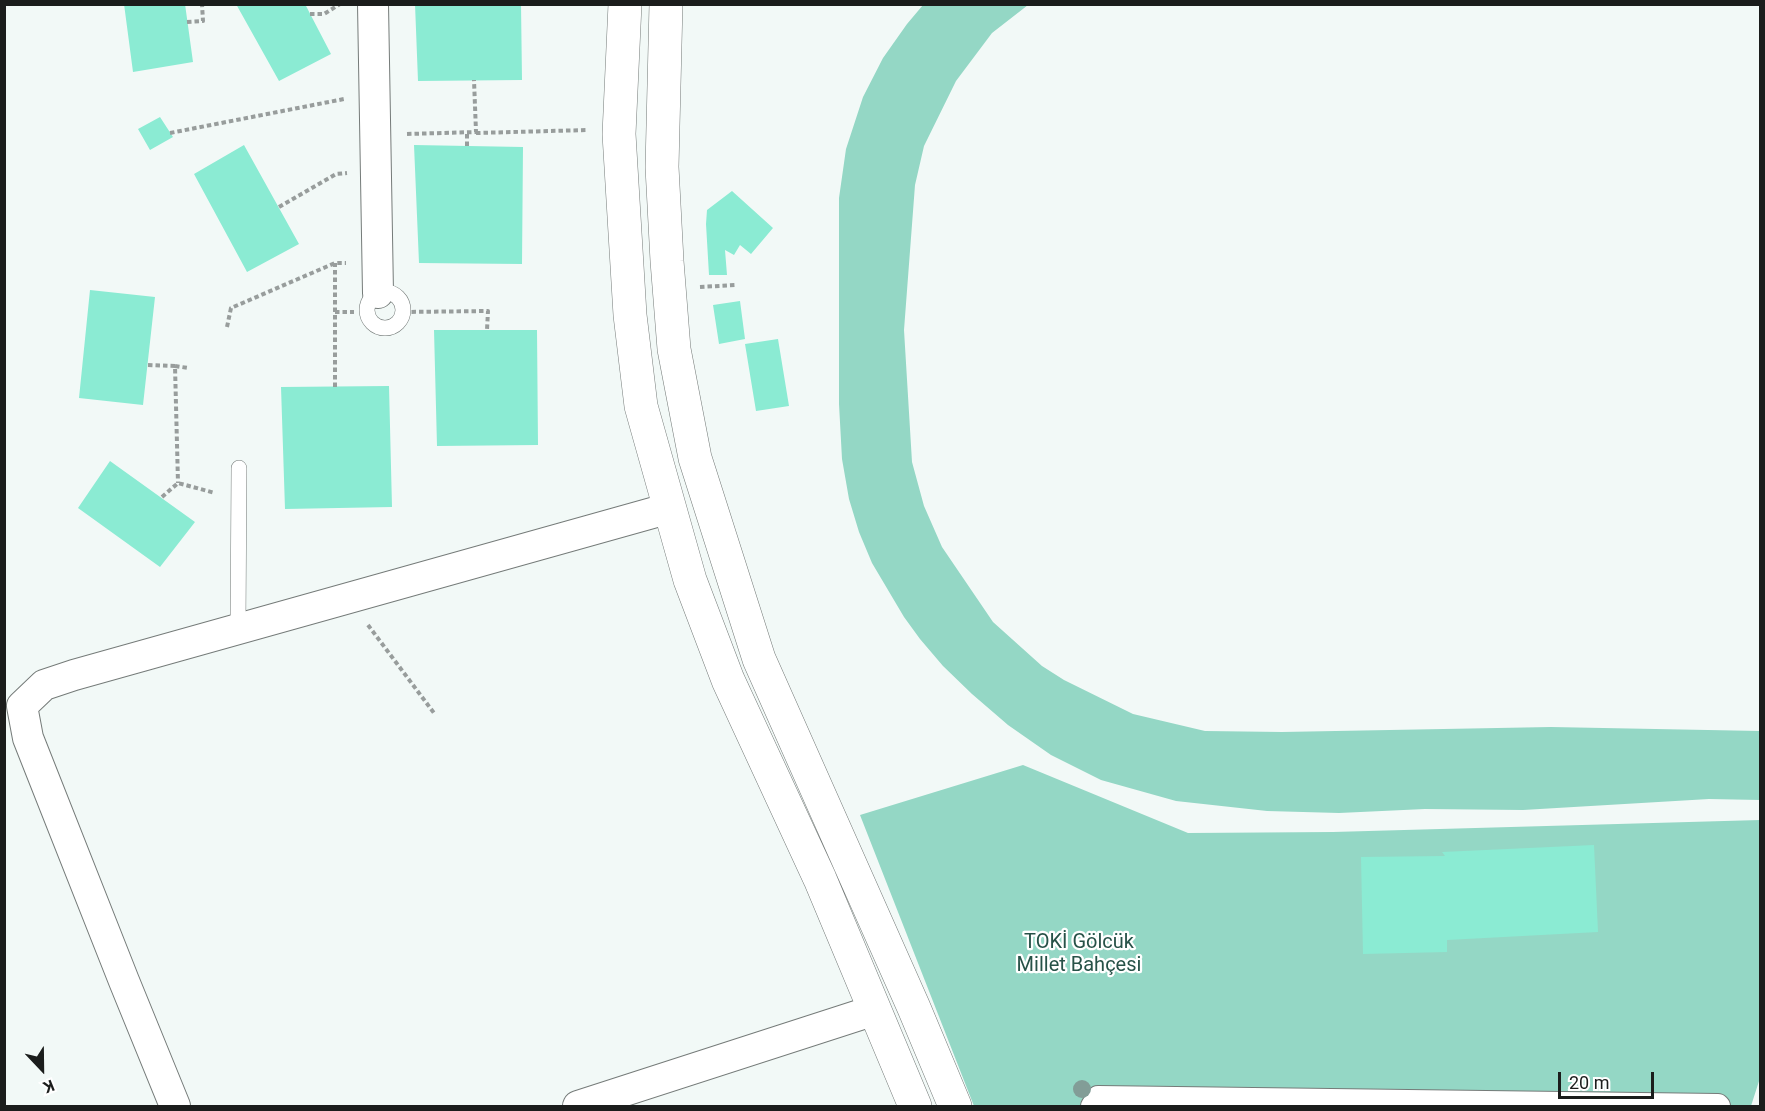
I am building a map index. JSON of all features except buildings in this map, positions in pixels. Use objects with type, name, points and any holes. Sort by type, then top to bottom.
[{"type":"main road","points":[[626,4],[619,134],[630,315],[641,406],[690,580],[728,680],[820,879],[915,1107]]},
{"type":"main road","points":[[666,4],[662,167],[667,261],[674,349],[695,458],[759,659],[957,1105]]},
{"type":"street","points":[[374,4],[378,293]]},
{"type":"street","points":[[175,1107],[28,738],[22,706],[44,685],[670,508]]},
{"type":"street","points":[[578,1107],[875,1010]]},
{"type":"street","points":[[1092,1107],[1098,1097],[1289,1103],[1718,1105],[1719,1107]]},
{"type":"lane","points":[[385,292],[401,300],[404,312],[398,324],[387,329],[371,323],[366,312],[369,300],[378,293],[385,292]]},
{"type":"lane","points":[[238,629],[239,468]]},
{"type":"path","points":[[187,22],[203,21],[202,4]]},
{"type":"path","points":[[310,14],[324,14],[340,4]]},
{"type":"path","points":[[469,134],[476,132],[474,80]]},
{"type":"path","points":[[170,133],[336,100],[375,98]]},
{"type":"path","points":[[376,135],[598,130]]},
{"type":"path","points":[[467,146],[469,134]]},
{"type":"path","points":[[279,207],[336,174]]},
{"type":"path","points":[[227,327],[231,308],[335,263],[335,387]]},
{"type":"path","points":[[696,287],[735,285]]},
{"type":"path","points":[[404,312],[488,311],[487,330]]},
{"type":"path","points":[[148,365],[188,368]]},
{"type":"path","points":[[175,366],[178,483]]},
{"type":"path","points":[[162,497],[178,483]]},
{"type":"path","points":[[178,483],[239,499]]},
{"type":"path","points":[[368,624],[434,713]]},
{"type":"green space","points":[[923,5],[1028,5],[992,33],[956,81],[924,146],[915,185],[904,330],[912,462],[924,506],[942,547],[993,622],[1042,666],[1064,680],[1133,714],[1205,731],[1282,732],[1551,727],[1760,731],[1760,800],[1709,799],[1523,810],[1425,809],[1339,813],[1267,811],[1176,801],[1101,780],[1051,755],[1008,725],[972,694],[943,666],[920,639],[872,563],[849,499],[842,459],[839,404],[839,198],[846,149],[863,97],[883,58]]},
{"type":"green space","name":"TOKİ Gölcük Millet Bahçesi","points":[[1023,765],[1188,833],[1333,832],[1760,820],[1760,1078],[1751,1106],[974,1106],[860,815]]}]
